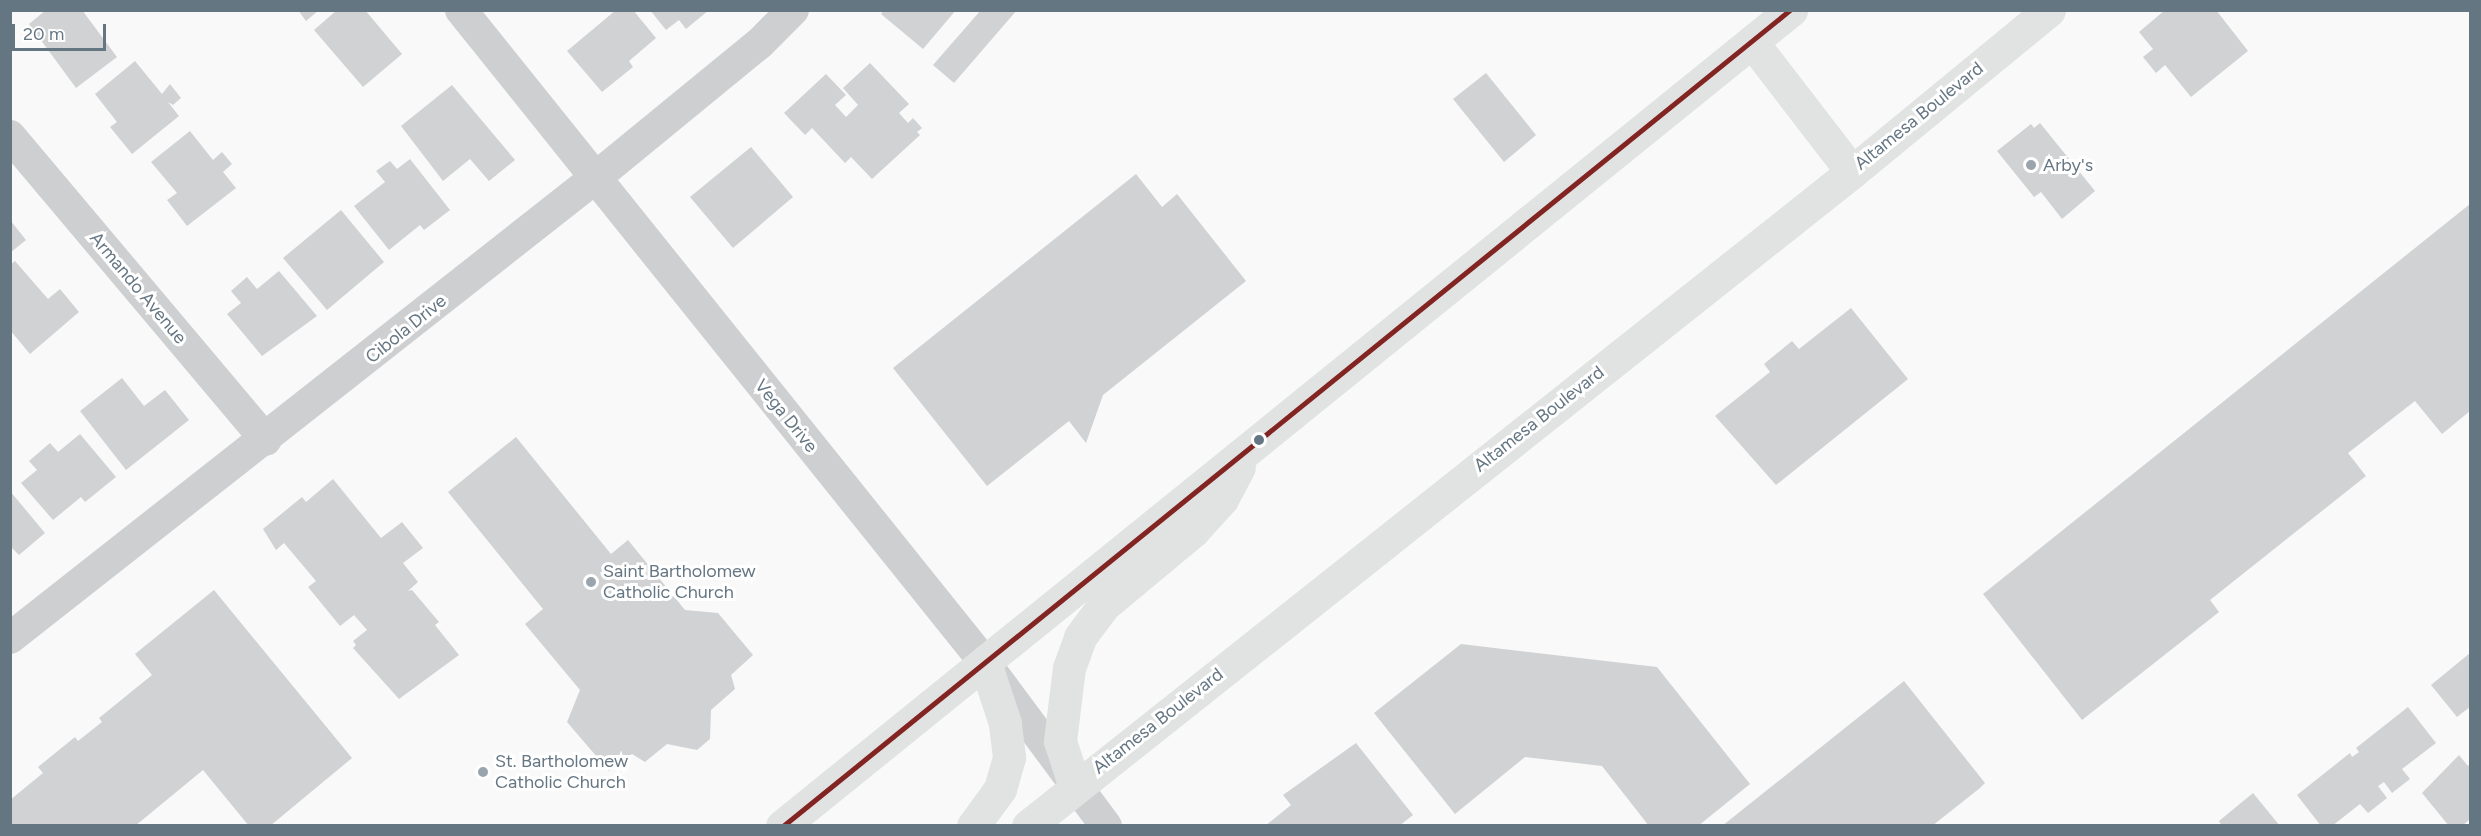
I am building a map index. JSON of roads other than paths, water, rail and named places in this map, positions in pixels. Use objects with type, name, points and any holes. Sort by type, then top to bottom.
[{"type":"main road","points":[[782,825],[1791,10]]},
{"type":"main road","name":"Altamesa Boulevard","points":[[1028,825],[1852,172],[2049,10]]},
{"type":"main road","points":[[1752,42],[1852,172]]},
{"type":"main road","points":[[1075,787],[1060,741],[1069,668],[1080,637],[1104,605],[1193,531],[1222,499],[1251,448]]},
{"type":"main road","points":[[973,825],[1000,789],[1009,757],[1005,723],[985,663]]},
{"type":"street","name":"Vega Drive","points":[[461,10],[985,663],[1075,787],[1106,825]]},
{"type":"street","name":"Cibola Drive","points":[[10,638],[266,440],[595,178],[759,44],[793,10]]},
{"type":"street","name":"Armando Avenue","points":[[10,136],[266,440]]},
{"type":"place","name":"Arby's","points":[[2031,165]]},
{"type":"place","name":"Saint Bartholomew Catholic Church","points":[[591,582]]},
{"type":"place","name":"St. Bartholomew Catholic Church","points":[[483,772]]}]
